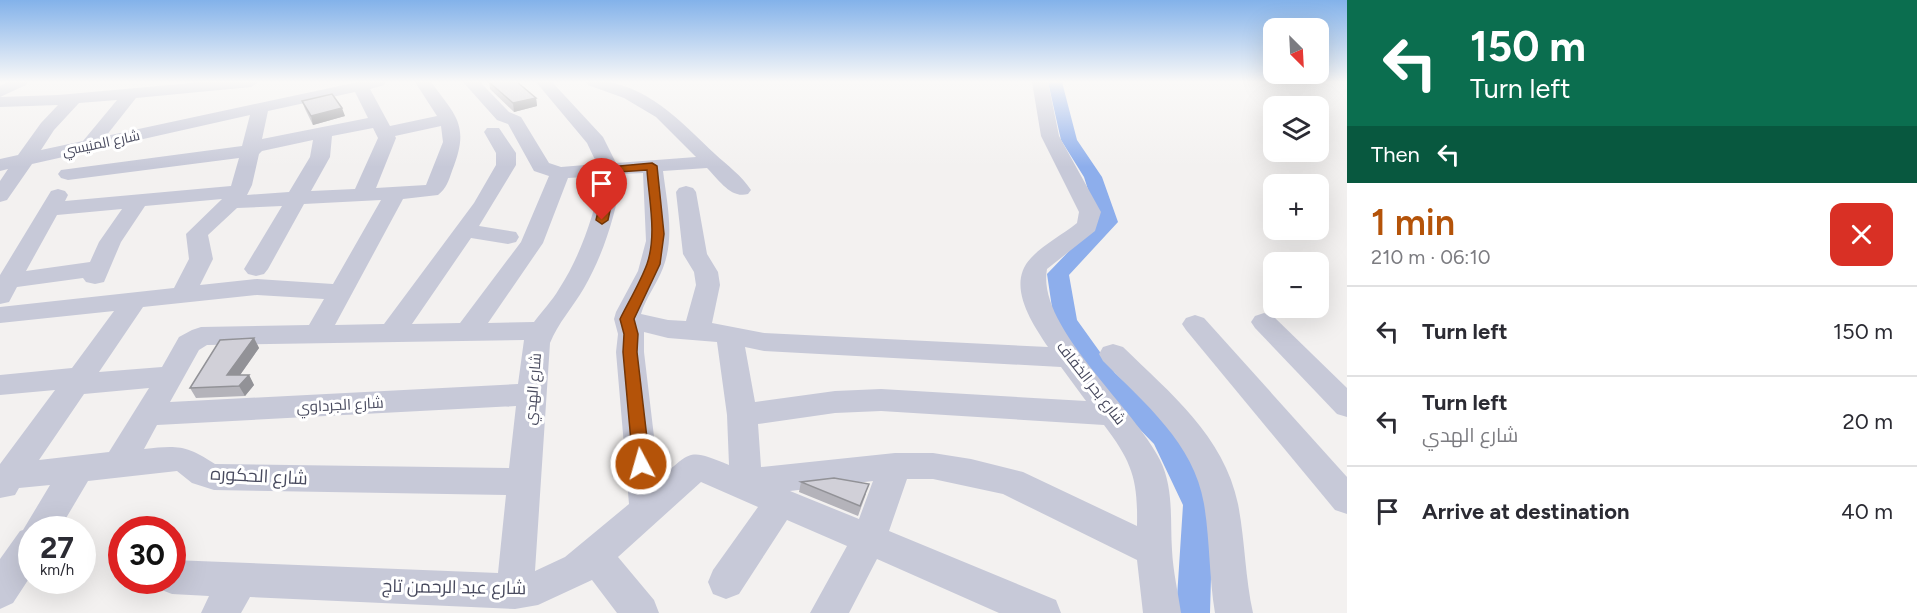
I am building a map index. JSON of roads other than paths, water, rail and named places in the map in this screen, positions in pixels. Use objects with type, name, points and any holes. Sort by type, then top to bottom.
[{"type":"street","points":[[0,196],[22,160],[46,127],[62,111]]},
{"type":"street","points":[[4,289],[51,209],[83,147],[118,111]]},
{"type":"street","points":[[175,127],[180,111]]},
{"type":"street","points":[[183,294],[201,260],[197,234],[235,196],[245,179],[253,148],[250,111]]},
{"type":"street","name":"شارع المنيسي","points":[[0,165],[250,111]]},
{"type":"street","points":[[362,195],[385,146],[383,127],[375,111]]},
{"type":"street","points":[[51,209],[138,201],[235,196],[296,199],[426,192],[435,188],[454,140],[449,119],[443,111]]},
{"type":"street","points":[[498,111],[503,116],[515,121],[541,167],[560,173],[712,162]]},
{"type":"street","points":[[569,111],[596,141],[611,169]]},
{"type":"street","points":[[658,111],[741,190]]},
{"type":"street","name":"شارع بحر الخفاف","points":[[1045,111],[1050,136],[1090,212],[1087,226],[1037,265],[1031,279],[1033,297],[1067,358],[1114,414],[1137,446],[1151,479],[1155,496],[1154,551],[1162,613]]},
{"type":"street","points":[[68,174],[253,148],[324,131],[449,119]]},
{"type":"street","points":[[256,269],[320,157],[324,131]]},
{"type":"street","points":[[392,333],[466,231],[506,165],[506,153],[493,132]]},
{"type":"street","points":[[646,509],[630,352],[631,334],[627,319],[650,272],[656,249],[658,234],[652,166]]},
{"type":"street","name":"شارع الهدي","points":[[501,598],[525,482],[536,344],[542,331],[571,291],[594,242],[608,200],[611,169]]},
{"type":"street","points":[[468,332],[532,243],[560,173]]},
{"type":"street","points":[[686,192],[695,254],[705,272],[708,285],[697,332]]},
{"type":"street","points":[[317,334],[395,194]]},
{"type":"street","points":[[4,289],[97,273],[110,242],[138,201]]},
{"type":"street","points":[[466,231],[508,237]]},
{"type":"street","points":[[0,315],[257,287],[341,292]]},
{"type":"street","points":[[3,480],[78,381],[135,300]]},
{"type":"street","points":[[627,319],[661,328],[714,332],[764,342],[1067,358]]},
{"type":"street","points":[[1264,321],[1347,406]]},
{"type":"street","points":[[1195,324],[1347,500]]},
{"type":"street","points":[[119,464],[192,340],[206,335],[542,331]]},
{"type":"street","points":[[730,336],[742,415],[742,483]]},
{"type":"street","points":[[1113,354],[1188,432],[1210,468],[1218,487],[1234,613]]},
{"type":"street","points":[[0,385],[170,376]]},
{"type":"street","name":"شارع الجرداوي","points":[[148,414],[532,394]]},
{"type":"street","points":[[742,415],[825,403],[881,400],[1114,414]]},
{"type":"street","name":"شارع الحكوره","points":[[3,480],[79,468],[185,458],[201,473],[214,477],[525,482]]},
{"type":"street","name":"شارع عبد الرحمن تاج","points":[[186,578],[501,598],[538,588],[578,569],[694,467],[697,466],[742,483]]},
{"type":"street","points":[[742,483],[895,466],[933,466],[971,472],[1011,483],[1154,551]]},
{"type":"street","points":[[831,612],[869,540],[895,466]]},
{"type":"street","points":[[49,516],[79,468]]},
{"type":"street","points":[[742,483],[780,502],[1042,613]]},
{"type":"street","points":[[726,582],[780,502]]},
{"type":"street","points":[[594,555],[640,613]]},
{"type":"street","points":[[0,591],[18,563]]},
{"type":"street","points":[[220,613],[240,580]]},
{"type":"waterway","points":[[1062,111],[1069,140],[1093,177],[1108,222],[1058,274],[1066,321],[1106,379],[1165,437],[1198,505],[1193,613]]}]
